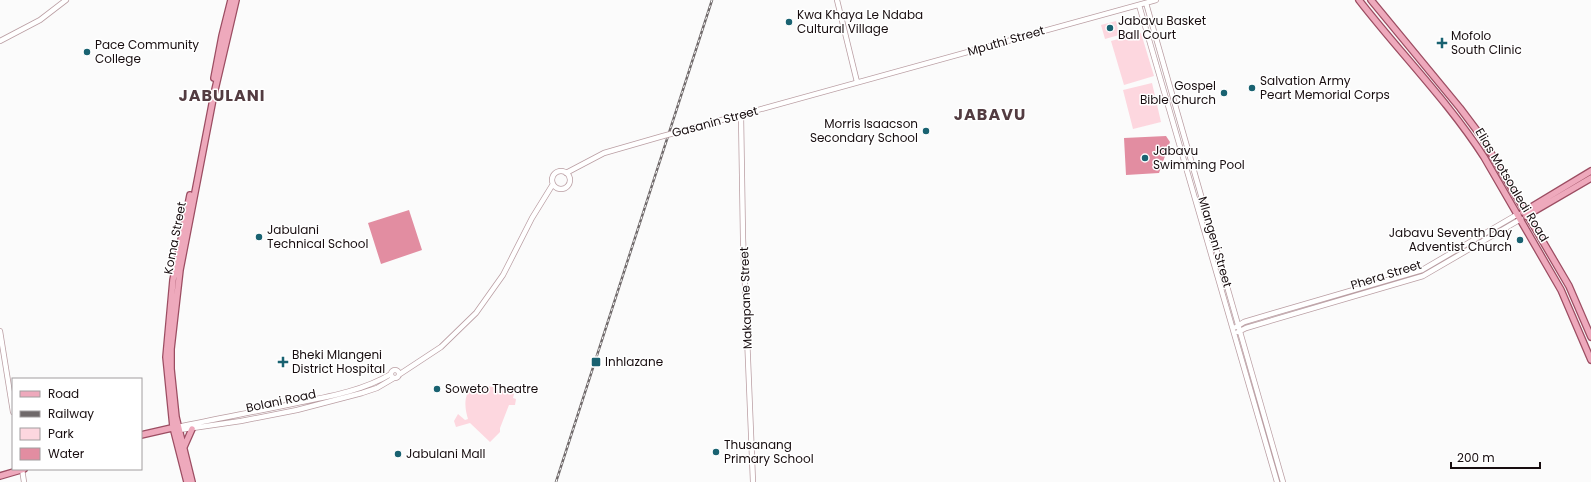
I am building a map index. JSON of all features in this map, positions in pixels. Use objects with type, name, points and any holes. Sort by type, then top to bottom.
[{"type":"main road","name":"Koma Street","points":[[187,482],[174,428],[166,357],[173,280],[220,47],[231,0]]},
{"type":"main road","name":"Koma Street","points":[[192,482],[184,447],[174,428],[170,361],[178,279],[216,88],[236,0]]},
{"type":"main road","name":"Elias Motsoaledi Road","points":[[1359,0],[1471,137],[1528,231],[1561,290],[1591,360]]},
{"type":"main road","name":"Elias Motsoaledi Road","points":[[1371,0],[1475,127],[1569,286],[1591,336]]},
{"type":"main road","points":[[1547,201],[1591,171]]},
{"type":"main road","points":[[1547,201],[1591,178]]},
{"type":"main road","name":"Phera Street","points":[[1519,217],[1547,201]]},
{"type":"main road","points":[[1528,231],[1534,227]]},
{"type":"main road","name":"Bolani Road","points":[[142,435],[174,428]]},
{"type":"main road","points":[[184,447],[192,429]]},
{"type":"main road","points":[[0,476],[20,470]]},
{"type":"street","points":[[0,41],[40,20],[66,0]]},
{"type":"street","points":[[837,0],[857,82]]},
{"type":"street","name":"Mputhi Street","points":[[857,82],[1156,0]]},
{"type":"street","name":"Mlangeni Street","points":[[1146,3],[1283,482]]},
{"type":"street","name":"Mlangeni Street","points":[[1139,5],[1277,482]]},
{"type":"street","name":"Gasanin Street","points":[[566,172],[575,169],[604,153],[857,82]]},
{"type":"street","name":"Makapane Street","points":[[741,115],[743,238],[753,482]]},
{"type":"street","name":"Gasanin Street","points":[[570,177],[575,169]]},
{"type":"street","points":[[561,171],[566,172],[570,177],[571,182],[567,188],[562,190],[554,186],[552,178],[555,173],[561,171]]},
{"type":"street","points":[[399,372],[398,377],[393,376],[393,370],[399,372],[408,368],[430,355],[452,338],[483,305],[503,275],[532,218],[547,194],[554,186]]},
{"type":"street","name":"Phera Street","points":[[1234,332],[1238,325],[1270,314],[1422,270],[1519,217]]},
{"type":"street","name":"Phera Street","points":[[1234,332],[1423,276],[1519,217]]},
{"type":"street","points":[[0,331],[12,406]]},
{"type":"street","name":"Bolani Road","points":[[174,428],[213,419],[254,413],[343,393],[393,376]]},
{"type":"street","name":"Bolani Road","points":[[174,428],[192,429],[281,413],[338,400],[378,388],[393,376]]},
{"type":"street","points":[[23,470],[24,482]]},
{"type":"green space","name":"Jabavu Basket Ball Court","points":[[1116,21],[1119,35],[1105,39],[1101,25]]},
{"type":"green space","points":[[1141,33],[1154,76],[1124,85],[1111,41]]},
{"type":"green space","points":[[1152,83],[1161,122],[1133,129],[1123,90]]},
{"type":"green space","points":[[477,384],[493,387],[500,393],[505,388],[514,394],[513,398],[516,399],[515,405],[509,405],[500,428],[500,432],[490,442],[470,423],[456,427],[454,421],[458,414],[465,420],[468,419],[465,404],[467,395],[472,387]]},
{"type":"water","name":"Jabavu Swimming Pool","points":[[1166,136],[1170,142],[1159,173],[1126,175],[1124,138]]},
{"type":"water","points":[[409,210],[422,250],[381,264],[368,223]]},
{"type":"railway","points":[[556,482],[712,0]]},
{"type":"place","name":"Kwa Khaya Le Ndaba Cultural Village","points":[[789,22]]},
{"type":"place","name":"Jabavu Basket Ball Court","points":[[1110,28]]},
{"type":"place","name":"Mofolo South Clinic","points":[[1442,43]]},
{"type":"place","name":"Pace Community College","points":[[87,52]]},
{"type":"place","name":"Salvation Army Peart Memorial Corps","points":[[1252,88]]},
{"type":"place","name":"Gospel Bible Church","points":[[1224,93]]},
{"type":"place","name":"Morris Isaacson Secondary School","points":[[926,131]]},
{"type":"place","name":"Jabavu Swimming Pool","points":[[1145,158]]},
{"type":"place","name":"Jabulani Technical School","points":[[259,237]]},
{"type":"place","name":"Jabavu Seventh Day Adventist Church","points":[[1520,240]]},
{"type":"place","name":"Bheki Mlangeni District Hospital","points":[[283,362]]},
{"type":"place","name":"Inhlazane","points":[[596,362]]},
{"type":"place","name":"Soweto Theatre","points":[[437,389]]},
{"type":"place","name":"Thusanang Primary School","points":[[716,452]]},
{"type":"place","name":"Jabulani Mall","points":[[398,454]]},
{"type":"district","name":"JABULANI","points":[[222,95]]},
{"type":"district","name":"JABAVU","points":[[990,114]]}]
